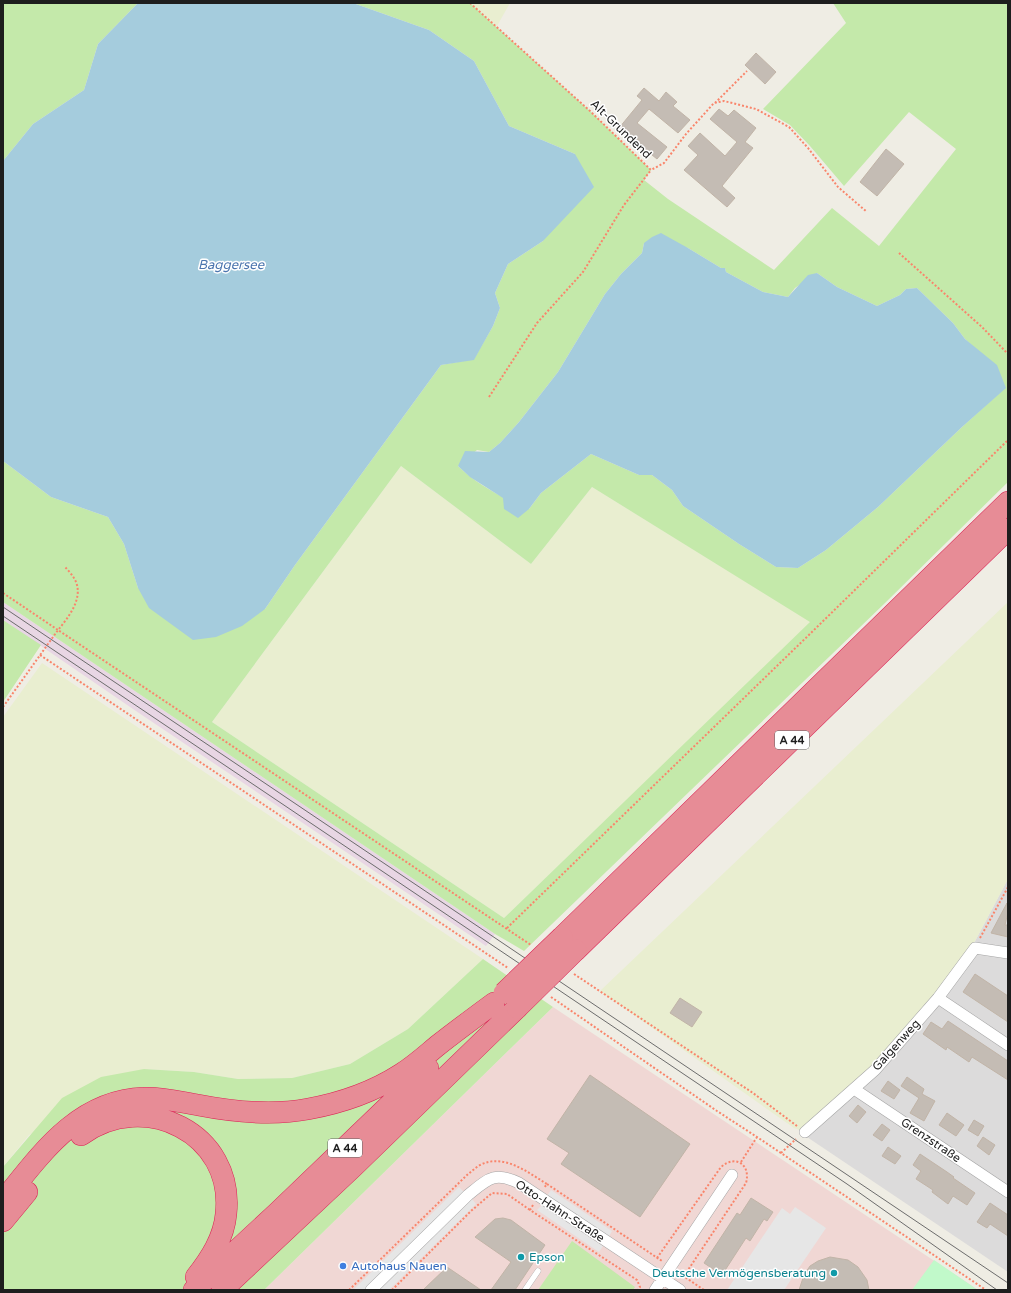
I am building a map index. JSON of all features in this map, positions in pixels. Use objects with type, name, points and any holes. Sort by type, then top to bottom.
[{"type":"highway","name":"A 44","points":[[569,944],[1008,502]]},
{"type":"highway","name":"A 44","points":[[194,1290],[505,1001],[569,944],[1008,529]]},
{"type":"highway","name":"A 44","points":[[222,1290],[353,1167],[505,1001]]},
{"type":"highway","points":[[3,1201],[34,1164],[67,1129],[82,1118],[105,1105],[126,1100],[152,1098],[255,1113],[295,1112],[323,1106],[363,1093],[401,1074],[468,1022],[505,1001]]},
{"type":"highway","points":[[3,1221],[64,1150],[78,1137],[91,1128],[114,1118],[133,1116],[153,1117],[166,1120],[188,1131],[206,1148],[219,1170],[226,1197],[226,1213],[220,1237],[207,1261],[185,1290]]},
{"type":"street","points":[[975,948],[1008,953]]},
{"type":"street","name":"Galgenweg","points":[[805,1132],[875,1070],[938,998],[975,948]]},
{"type":"street","points":[[938,998],[1008,1045]]},
{"type":"street","name":"Grenzstraße","points":[[854,1089],[1008,1192]]},
{"type":"street","points":[[655,1290],[732,1175]]},
{"type":"street","name":"Otto-Hahn-Straße","points":[[371,1290],[468,1195],[483,1182],[495,1177],[507,1177],[519,1183],[680,1290]]},
{"type":"lane","points":[[525,1290],[538,1271]]},
{"type":"path","name":"Alt-Grundend","points":[[470,3],[590,112],[651,170],[664,163],[686,134],[714,103],[747,71]]},
{"type":"path","points":[[714,103],[724,101],[756,109],[789,127],[808,148],[838,187],[867,212]]},
{"type":"path","points":[[489,398],[537,323],[583,272],[624,205],[651,170]]},
{"type":"path","points":[[899,253],[982,327],[1008,354]]},
{"type":"path","points":[[507,928],[815,630],[1008,440]]},
{"type":"path","points":[[3,707],[66,620],[78,597],[76,582],[65,567]]},
{"type":"path","points":[[3,593],[532,945]]},
{"type":"path","points":[[40,655],[510,970]]},
{"type":"path","points":[[975,948],[1008,886]]},
{"type":"path","points":[[570,971],[753,1093],[805,1132],[781,1153]]},
{"type":"path","points":[[550,997],[717,1111],[757,1136],[986,1290]]},
{"type":"path","points":[[741,1162],[757,1136]]},
{"type":"path","points":[[349,1290],[467,1175],[480,1165],[500,1161],[508,1162],[547,1184],[704,1290]]},
{"type":"path","points":[[530,1210],[547,1184]]},
{"type":"path","points":[[392,1290],[471,1211],[492,1193],[507,1194],[637,1280],[640,1287],[638,1290]]},
{"type":"shaded area","points":[[3,602],[495,934],[486,946],[133,709],[3,620]]},
{"type":"shaded area","points":[[1008,879],[1008,1272],[804,1135],[973,945]]},
{"type":"shaded area","points":[[553,1007],[978,1290],[264,1290]]},
{"type":"shaded area","points":[[459,1187],[464,1192],[364,1290],[353,1290]]},
{"type":"shaded area","points":[[551,1190],[612,1231],[608,1238],[547,1196]]},
{"type":"shaded area","points":[[472,1199],[476,1204],[389,1290],[379,1290]]},
{"type":"shaded area","points":[[542,1205],[603,1246],[599,1252],[537,1210]]},
{"type":"shaded area","points":[[795,1207],[826,1228],[784,1290],[727,1290],[782,1208],[790,1214]]},
{"type":"green space","points":[[3,3],[138,3],[98,44],[84,90],[33,124],[3,161]]},
{"type":"green space","points":[[353,3],[470,3],[590,111],[651,170],[644,180],[668,199],[774,270],[832,208],[879,246],[956,149],[909,112],[844,186],[790,125],[763,109],[846,23],[833,3],[1008,3],[1008,482],[884,604],[524,951],[495,934],[3,602],[3,461],[51,497],[108,517],[124,544],[138,588],[265,609],[295,565],[441,365],[474,359],[493,326],[500,308],[495,293],[508,264],[543,241],[575,154],[509,126],[474,61],[429,30]],"holes":[[[644,243],[688,248],[721,268],[725,268],[726,272],[763,292],[788,297],[795,288],[817,273],[837,287],[877,306],[900,295],[906,289],[917,288],[953,323],[965,339],[977,350],[1005,388],[878,507],[826,550],[798,568],[776,567],[739,544],[683,506],[672,490],[652,475],[639,475],[591,454],[541,493],[529,509],[501,496],[474,480],[458,466],[477,450],[489,452],[500,443],[519,422],[558,372],[605,294],[621,274],[642,253]],[[401,466],[531,564],[592,487],[810,622],[504,918],[212,722]]]},
{"type":"green space","points":[[470,3],[510,3],[497,26]]},
{"type":"green space","points":[[401,466],[531,564],[592,487],[811,622],[504,918],[212,722]]},
{"type":"green space","points":[[1008,602],[1008,879],[973,945],[875,1070],[805,1132],[794,1128],[600,991]]},
{"type":"green space","points":[[3,620],[41,645],[3,702]]},
{"type":"green space","points":[[42,663],[483,959],[408,1029],[350,1064],[292,1078],[238,1079],[194,1072],[144,1069],[29,1135],[3,1167],[3,717]]},
{"type":"green space","points":[[483,959],[553,1007],[264,1290],[3,1290],[3,1167],[62,1098],[101,1077],[144,1069],[194,1072],[238,1079],[292,1078],[350,1064],[408,1029]]},
{"type":"green space","points":[[572,1241],[635,1287],[633,1290],[538,1290]]},
{"type":"green space","points":[[934,1260],[978,1290],[912,1290]]},
{"type":"water","name":"Baggersee","points":[[138,3],[353,3],[429,30],[474,61],[509,126],[575,154],[594,187],[543,241],[508,264],[495,293],[500,308],[493,326],[474,360],[441,365],[295,565],[265,609],[242,626],[216,637],[193,640],[149,608],[138,588],[124,544],[108,517],[51,497],[3,461],[3,161],[33,124],[84,90],[98,44]]},
{"type":"water","points":[[661,233],[721,268],[725,268],[726,272],[763,292],[788,297],[808,275],[817,273],[837,287],[877,306],[900,295],[906,289],[917,288],[953,323],[965,339],[997,365],[1006,388],[962,427],[878,507],[826,550],[798,568],[776,567],[739,544],[683,506],[672,490],[652,475],[639,475],[591,454],[541,493],[529,509],[518,518],[504,509],[503,498],[470,477],[458,466],[465,451],[489,452],[500,443],[519,422],[558,372],[605,294],[621,274],[642,253],[644,243]]},
{"type":"building","points":[[756,53],[776,72],[765,84],[745,65]]},
{"type":"building","points":[[644,88],[659,101],[666,92],[677,102],[673,106],[690,120],[678,133],[649,109],[637,123],[667,147],[657,159],[619,128],[642,100],[637,96]]},
{"type":"building","points":[[719,109],[728,116],[734,110],[756,128],[745,142],[753,148],[722,186],[735,198],[727,207],[684,170],[698,155],[688,146],[700,133],[725,156],[737,142],[710,119]]},
{"type":"building","points":[[886,149],[904,164],[877,196],[860,182]]},
{"type":"building","points":[[1007,903],[1008,912],[1005,925],[1008,925],[1008,937],[991,933]]},
{"type":"building","points":[[975,974],[1008,996],[1008,1022],[963,992]]},
{"type":"building","points":[[680,998],[702,1012],[692,1027],[670,1013]]},
{"type":"building","points":[[948,1021],[1008,1061],[1008,1080],[972,1057],[969,1062],[947,1047],[946,1050],[923,1034],[931,1022],[942,1029]]},
{"type":"building","points":[[590,1075],[690,1144],[640,1217],[561,1164],[569,1153],[547,1139]]},
{"type":"building","points":[[907,1077],[924,1089],[922,1094],[935,1101],[924,1121],[910,1113],[919,1098],[901,1086]]},
{"type":"building","points":[[888,1081],[900,1090],[894,1099],[881,1091]]},
{"type":"building","points":[[858,1105],[866,1112],[857,1123],[849,1116]]},
{"type":"building","points":[[947,1113],[964,1125],[956,1136],[939,1125]]},
{"type":"building","points":[[974,1120],[984,1126],[978,1136],[968,1130]]},
{"type":"building","points":[[882,1124],[890,1130],[882,1141],[873,1135]]},
{"type":"building","points":[[983,1137],[995,1145],[989,1155],[977,1146]]},
{"type":"building","points":[[888,1147],[901,1156],[895,1164],[882,1156]]},
{"type":"building","points":[[920,1154],[975,1193],[967,1205],[953,1196],[948,1204],[932,1192],[933,1190],[916,1179],[921,1171],[913,1165]]},
{"type":"building","points":[[751,1198],[773,1212],[767,1221],[764,1219],[750,1241],[746,1238],[722,1275],[704,1263],[737,1213],[740,1215]]},
{"type":"building","points":[[990,1203],[1008,1215],[1008,1236],[990,1224],[987,1228],[977,1222]]},
{"type":"building","name":"Epson","points":[[503,1218],[511,1220],[545,1245],[515,1290],[491,1290],[511,1262],[475,1237],[495,1219]]},
{"type":"building","name":"Deutsche Vermögensberatung","points":[[830,1257],[848,1260],[858,1267],[867,1280],[869,1290],[799,1290],[804,1275],[810,1266],[818,1261]]},
{"type":"building","points":[[447,1267],[481,1290],[423,1290]]},
{"type":"tram line","points":[[3,607],[1008,1283]]},
{"type":"tram line","points":[[3,616],[847,1184],[997,1290]]},
{"type":"place","name":"Epson","points":[[521,1257]]},
{"type":"place","name":"Autohaus Nauen","points":[[343,1266]]},
{"type":"place","name":"Deutsche Vermögensberatung","points":[[834,1273]]}]
